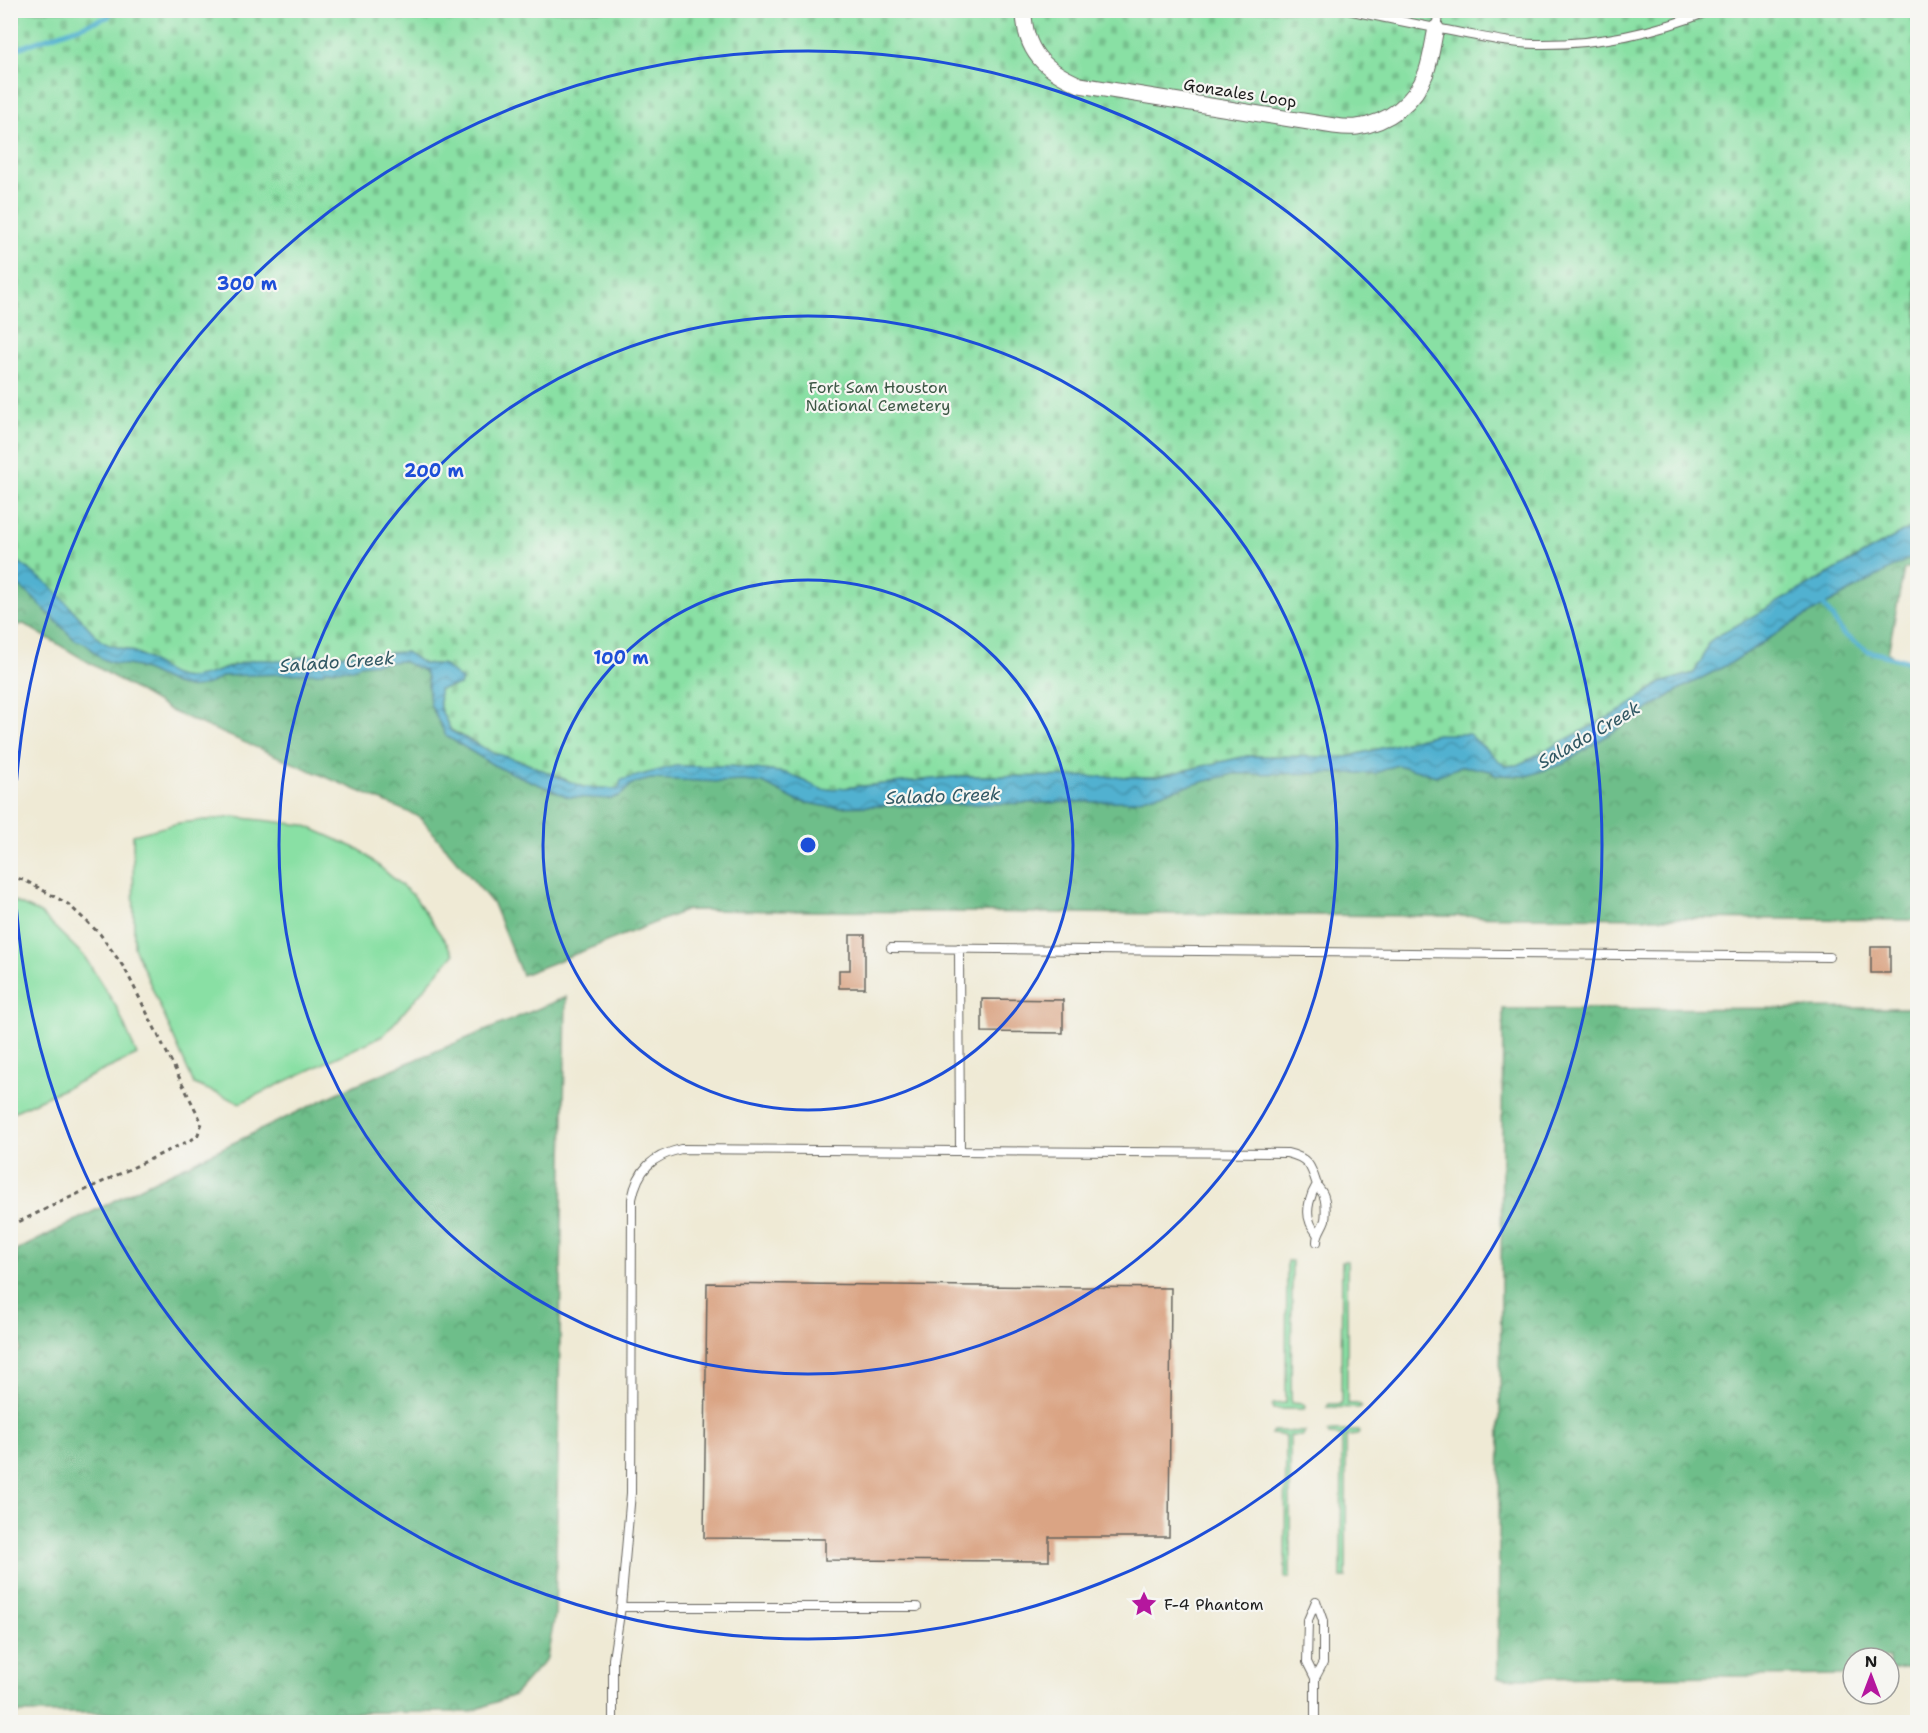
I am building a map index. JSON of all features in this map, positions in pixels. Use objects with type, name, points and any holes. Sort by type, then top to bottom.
[{"type":"street","name":"Gonzales Loop","points":[[1024,10],[1024,24],[1030,45],[1041,62],[1059,76],[1080,85],[1334,126],[1356,127],[1380,121],[1400,110],[1417,92],[1426,72],[1436,28]]},
{"type":"lane","points":[[1348,10],[1497,40],[1536,44],[1586,43],[1632,35],[1682,22],[1712,10]]},
{"type":"lane","points":[[1436,28],[1439,10]]},
{"type":"lane","points":[[891,948],[1829,957]]},
{"type":"lane","points":[[959,948],[960,1150]]},
{"type":"lane","points":[[613,1722],[613,1659],[621,1607],[631,1493],[632,1199],[634,1187],[642,1172],[655,1159],[665,1153],[681,1149],[1287,1153],[1301,1158],[1308,1164],[1324,1197],[1325,1220],[1317,1238],[1309,1221],[1309,1210],[1310,1200],[1317,1184]]},
{"type":"lane","points":[[1315,1678],[1323,1664],[1323,1621],[1316,1601],[1308,1620],[1307,1662],[1315,1678],[1315,1722]]},
{"type":"lane","points":[[621,1607],[917,1607]]},
{"type":"path","points":[[10,876],[68,904],[100,934],[125,969],[202,1123],[197,1137],[10,1226]]},
{"type":"green space","name":"Fort Sam Houston National Cemetery","points":[[11,11],[1917,11],[1918,565],[1904,569],[1888,653],[1917,668],[1917,920],[687,910],[522,975],[493,904],[420,817],[173,712],[24,624],[11,626]]},
{"type":"green space","name":"Fort Sam Houston National Cemetery","points":[[11,11],[1917,11],[1917,524],[1714,638],[1708,643],[1703,658],[1694,673],[1661,683],[1623,710],[1518,765],[1505,766],[1437,734],[1346,757],[1247,756],[1156,777],[964,776],[822,790],[787,773],[730,766],[676,766],[615,789],[583,787],[523,762],[491,752],[451,730],[440,708],[439,689],[460,685],[442,664],[424,664],[406,652],[300,657],[282,661],[254,660],[193,678],[174,676],[139,654],[108,645],[100,640],[52,587],[11,557]]},
{"type":"green space","points":[[234,817],[304,825],[360,850],[414,896],[454,954],[384,1035],[240,1103],[194,1084],[134,947],[133,835],[179,823]]},
{"type":"green space","points":[[11,900],[40,913],[84,956],[117,1008],[137,1055],[11,1113]]},
{"type":"green space","points":[[566,997],[555,1615],[547,1658],[514,1695],[470,1712],[11,1713],[10,1353],[20,1351],[16,1251],[143,1186],[350,1087]]},
{"type":"green space","points":[[1917,1008],[1917,1666],[1901,1668],[1901,1646],[1841,1646],[1841,1675],[1498,1678],[1503,1009]]},
{"type":"green space","points":[[1287,1261],[1292,1261],[1291,1403],[1303,1404],[1304,1409],[1273,1409],[1272,1406],[1286,1403]]},
{"type":"green space","points":[[1342,1261],[1347,1261],[1347,1404],[1359,1404],[1361,1407],[1359,1408],[1327,1407],[1329,1404],[1341,1404]]},
{"type":"green space","points":[[1273,1431],[1305,1432],[1303,1436],[1290,1436],[1290,1578],[1285,1578],[1286,1436],[1271,1434]]},
{"type":"green space","points":[[1359,1431],[1360,1433],[1346,1436],[1346,1578],[1341,1578],[1342,1436],[1329,1435],[1328,1432]]},
{"type":"water","name":"Salado Creek","points":[[1917,524],[1917,554],[1790,625],[1731,663],[1680,689],[1563,764],[1527,776],[1496,775],[1490,771],[1460,767],[1436,776],[1397,765],[1376,773],[1233,774],[1132,801],[829,807],[797,801],[763,783],[651,779],[632,784],[621,795],[611,799],[568,797],[495,766],[446,736],[430,704],[427,677],[424,671],[402,661],[360,665],[353,669],[327,670],[321,673],[223,676],[199,687],[188,687],[169,682],[137,667],[112,663],[101,658],[85,644],[75,640],[30,595],[10,579],[11,556],[52,587],[100,640],[108,645],[139,654],[169,673],[183,677],[203,676],[254,660],[282,661],[300,657],[406,652],[424,664],[442,664],[462,680],[460,685],[439,689],[440,708],[451,731],[491,752],[523,762],[583,787],[615,789],[619,788],[621,780],[675,766],[730,766],[787,773],[823,790],[964,776],[1156,777],[1247,756],[1346,757],[1437,734],[1469,734],[1505,766],[1518,765],[1622,710],[1661,683],[1694,673],[1703,658],[1708,643],[1714,638]]},
{"type":"building","points":[[850,935],[865,935],[865,988],[839,988],[839,970],[850,970]]},
{"type":"building","points":[[1871,947],[1890,947],[1890,973],[1871,973]]},
{"type":"building","points":[[982,999],[1063,1000],[1063,1033],[982,1032]]},
{"type":"building","points":[[707,1283],[1171,1288],[1169,1537],[1049,1537],[1049,1561],[825,1560],[825,1539],[704,1538]]},
{"type":"waterway","points":[[10,51],[108,17],[112,10]]},
{"type":"waterway","points":[[1821,601],[1843,634],[1868,651],[1918,664]]},
{"type":"place","name":"F-4 Phantom","points":[[1144,1604]]}]
